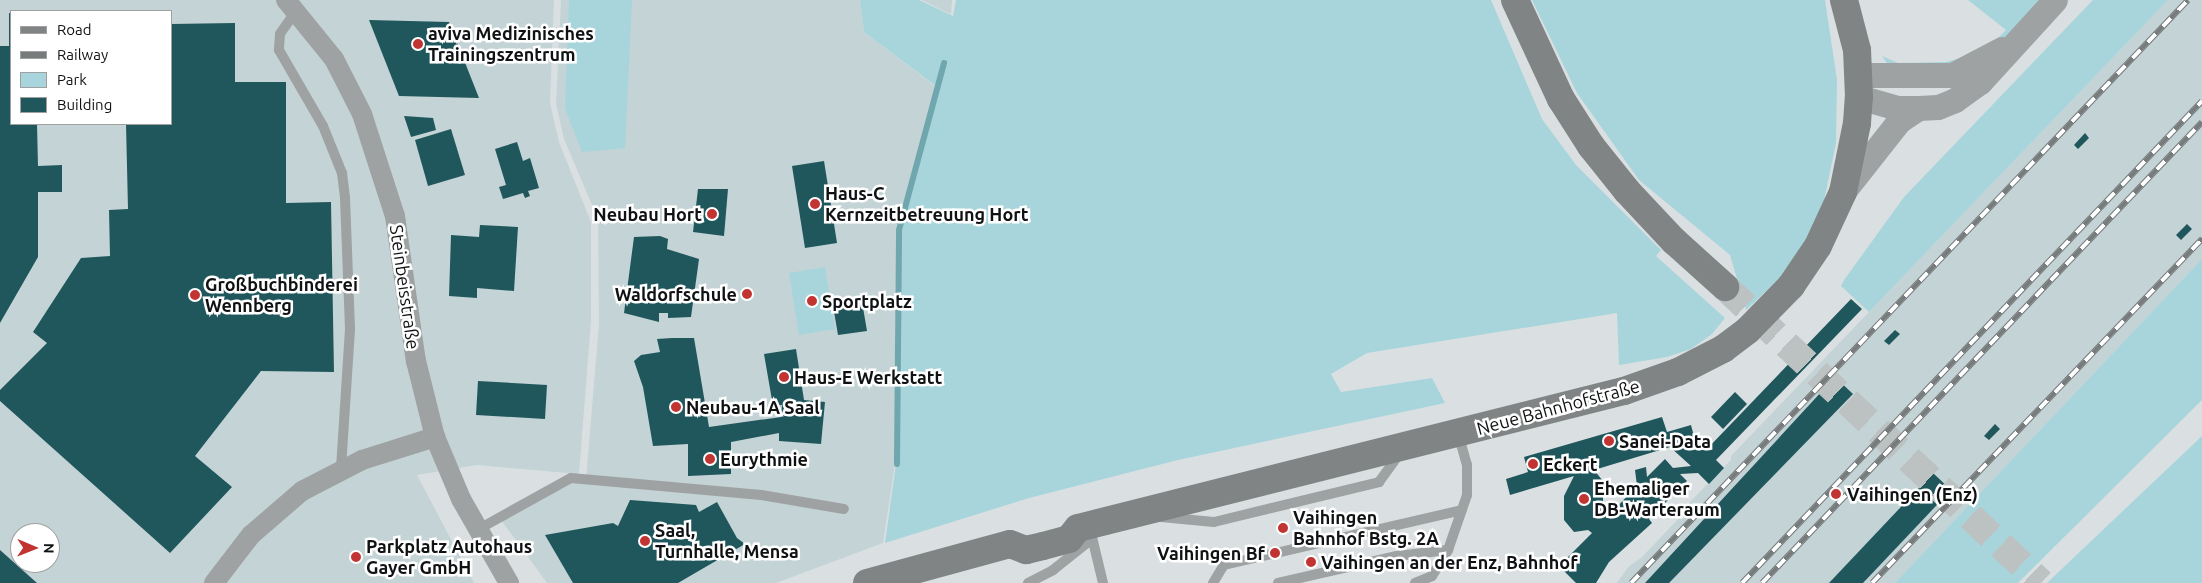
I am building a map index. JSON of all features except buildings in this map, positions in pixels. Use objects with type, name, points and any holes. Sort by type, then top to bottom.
[{"type":"main road","points":[[1515,0],[1561,99],[1591,146],[1627,191],[1674,241],[1725,287]]},
{"type":"main road","name":"Neue Bahnhofstraße","points":[[867,583],[1010,544],[1018,532],[1068,521],[1086,530],[1133,514],[1404,448],[1654,382],[1722,349],[1748,330],[1791,286],[1818,246],[1843,192],[1858,123],[1859,86],[1854,34],[1844,0]]},
{"type":"street","points":[[1859,86],[1897,108],[1938,107],[1955,100],[1980,82],[2055,0]]},
{"type":"street","name":"Steinbeisstraße","points":[[291,5],[347,81],[377,154],[395,216],[416,361],[436,437],[477,530],[509,583]]},
{"type":"street","points":[[1859,86],[1952,75],[2015,42]]},
{"type":"street","points":[[1843,192],[1874,149],[1899,121],[1918,108]]},
{"type":"street","points":[[214,583],[251,535],[302,491],[340,470],[394,448],[436,437]]},
{"type":"lane","points":[[291,5],[280,34],[279,50],[323,126],[342,173],[345,198],[350,329],[340,470]]},
{"type":"lane","points":[[1415,583],[1432,576],[1448,550],[1462,510],[1467,475],[1458,433]]},
{"type":"lane","points":[[477,530],[571,478],[762,496],[844,509]]},
{"type":"lane","points":[[1213,583],[1224,565],[1462,510]]},
{"type":"lane","points":[[1028,583],[1053,570],[1086,530]]},
{"type":"lane","points":[[1086,530],[1103,583]]},
{"type":"lane","points":[[1278,583],[1397,556],[1448,550]]},
{"type":"shaded area","points":[[0,0],[554,0],[550,103],[559,142],[591,222],[591,321],[579,474],[477,465],[417,475],[474,583],[0,583]]},
{"type":"shaded area","name":"Waldorfschule","points":[[561,0],[860,0],[864,32],[936,87],[896,229],[895,464],[883,543],[776,583],[547,583],[501,520],[572,481],[586,480],[599,324],[598,219],[564,139],[556,104]]},
{"type":"shaded area","points":[[922,0],[952,0],[951,14],[946,12]]},
{"type":"shaded area","points":[[2168,0],[2202,0],[2202,259],[1895,583],[1617,583],[1629,566],[1641,558],[1681,516],[1681,511],[1731,460],[1731,456]]},
{"type":"green space","points":[[569,0],[632,0],[625,148],[582,152],[565,108]]},
{"type":"green space","points":[[860,0],[919,0],[953,16],[956,0],[1491,0],[1542,119],[1576,165],[1661,250],[1656,256],[1725,318],[1712,334],[1691,349],[1667,357],[1619,365],[1617,313],[1367,353],[1331,374],[1341,392],[1432,378],[1445,403],[1178,460],[1029,498],[885,543],[896,464],[898,230],[937,87],[864,32]]},
{"type":"green space","points":[[1532,0],[1825,0],[1837,80],[1836,143],[1824,201],[1810,235],[1786,272],[1746,310],[1730,255],[1639,180],[1577,93]]},
{"type":"green space","points":[[1968,0],[2043,0],[2001,44],[1951,69],[1890,68],[1882,56],[1898,63],[1946,62],[1968,56],[1997,39],[2006,30]]},
{"type":"green space","points":[[2093,0],[2168,0],[1869,312],[1841,286],[1844,280],[1904,197]]},
{"type":"green space","points":[[2202,259],[2202,400],[2018,583],[1895,583]]},
{"type":"green space","name":"Sportplatz","points":[[825,267],[835,329],[799,335],[789,273]]},
{"type":"green space","points":[[2202,436],[2202,583],[2047,583],[2049,581]]},
{"type":"waterway","points":[[897,464],[899,230],[944,63]]},
{"type":"tunnel","points":[[1725,287],[2041,583]]},
{"type":"railway","points":[[1631,583],[2188,0]]},
{"type":"railway","points":[[1742,583],[2202,101]]},
{"type":"railway","points":[[1762,583],[2202,122]]},
{"type":"railway","points":[[1872,583],[2202,239]]},
{"type":"place","name":"aviva Medizinisches Trainingszentrum","points":[[418,44]]},
{"type":"place","name":"Haus-C Kernzeitbetreuung Hort","points":[[815,204]]},
{"type":"place","name":"Neubau Hort","points":[[712,214]]},
{"type":"place","name":"Waldorfschule","points":[[747,294]]},
{"type":"place","name":"Großbuchbinderei Wennberg","points":[[195,295]]},
{"type":"place","name":"Sportplatz","points":[[812,301]]},
{"type":"place","name":"Haus-E Werkstatt","points":[[784,377]]},
{"type":"place","name":"Neubau-1A Saal","points":[[676,407]]},
{"type":"place","name":"Sanei-Data","points":[[1609,441]]},
{"type":"place","name":"Eurythmie","points":[[710,459]]},
{"type":"place","name":"Eckert","points":[[1533,464]]},
{"type":"place","name":"Vaihingen (Enz)","points":[[1836,494]]},
{"type":"place","name":"Ehemaliger DB-Warteraum","points":[[1584,499]]},
{"type":"place","name":"Vaihingen Bahnhof Bstg. 2A","points":[[1283,528]]},
{"type":"place","name":"Saal, Turnhalle, Mensa","points":[[645,541]]},
{"type":"place","name":"Vaihingen Bf","points":[[1275,553]]},
{"type":"place","name":"Parkplatz Autohaus Gayer GmbH","points":[[356,557]]},
{"type":"place","name":"Vaihingen an der Enz, Bahnhof","points":[[1311,562]]}]
